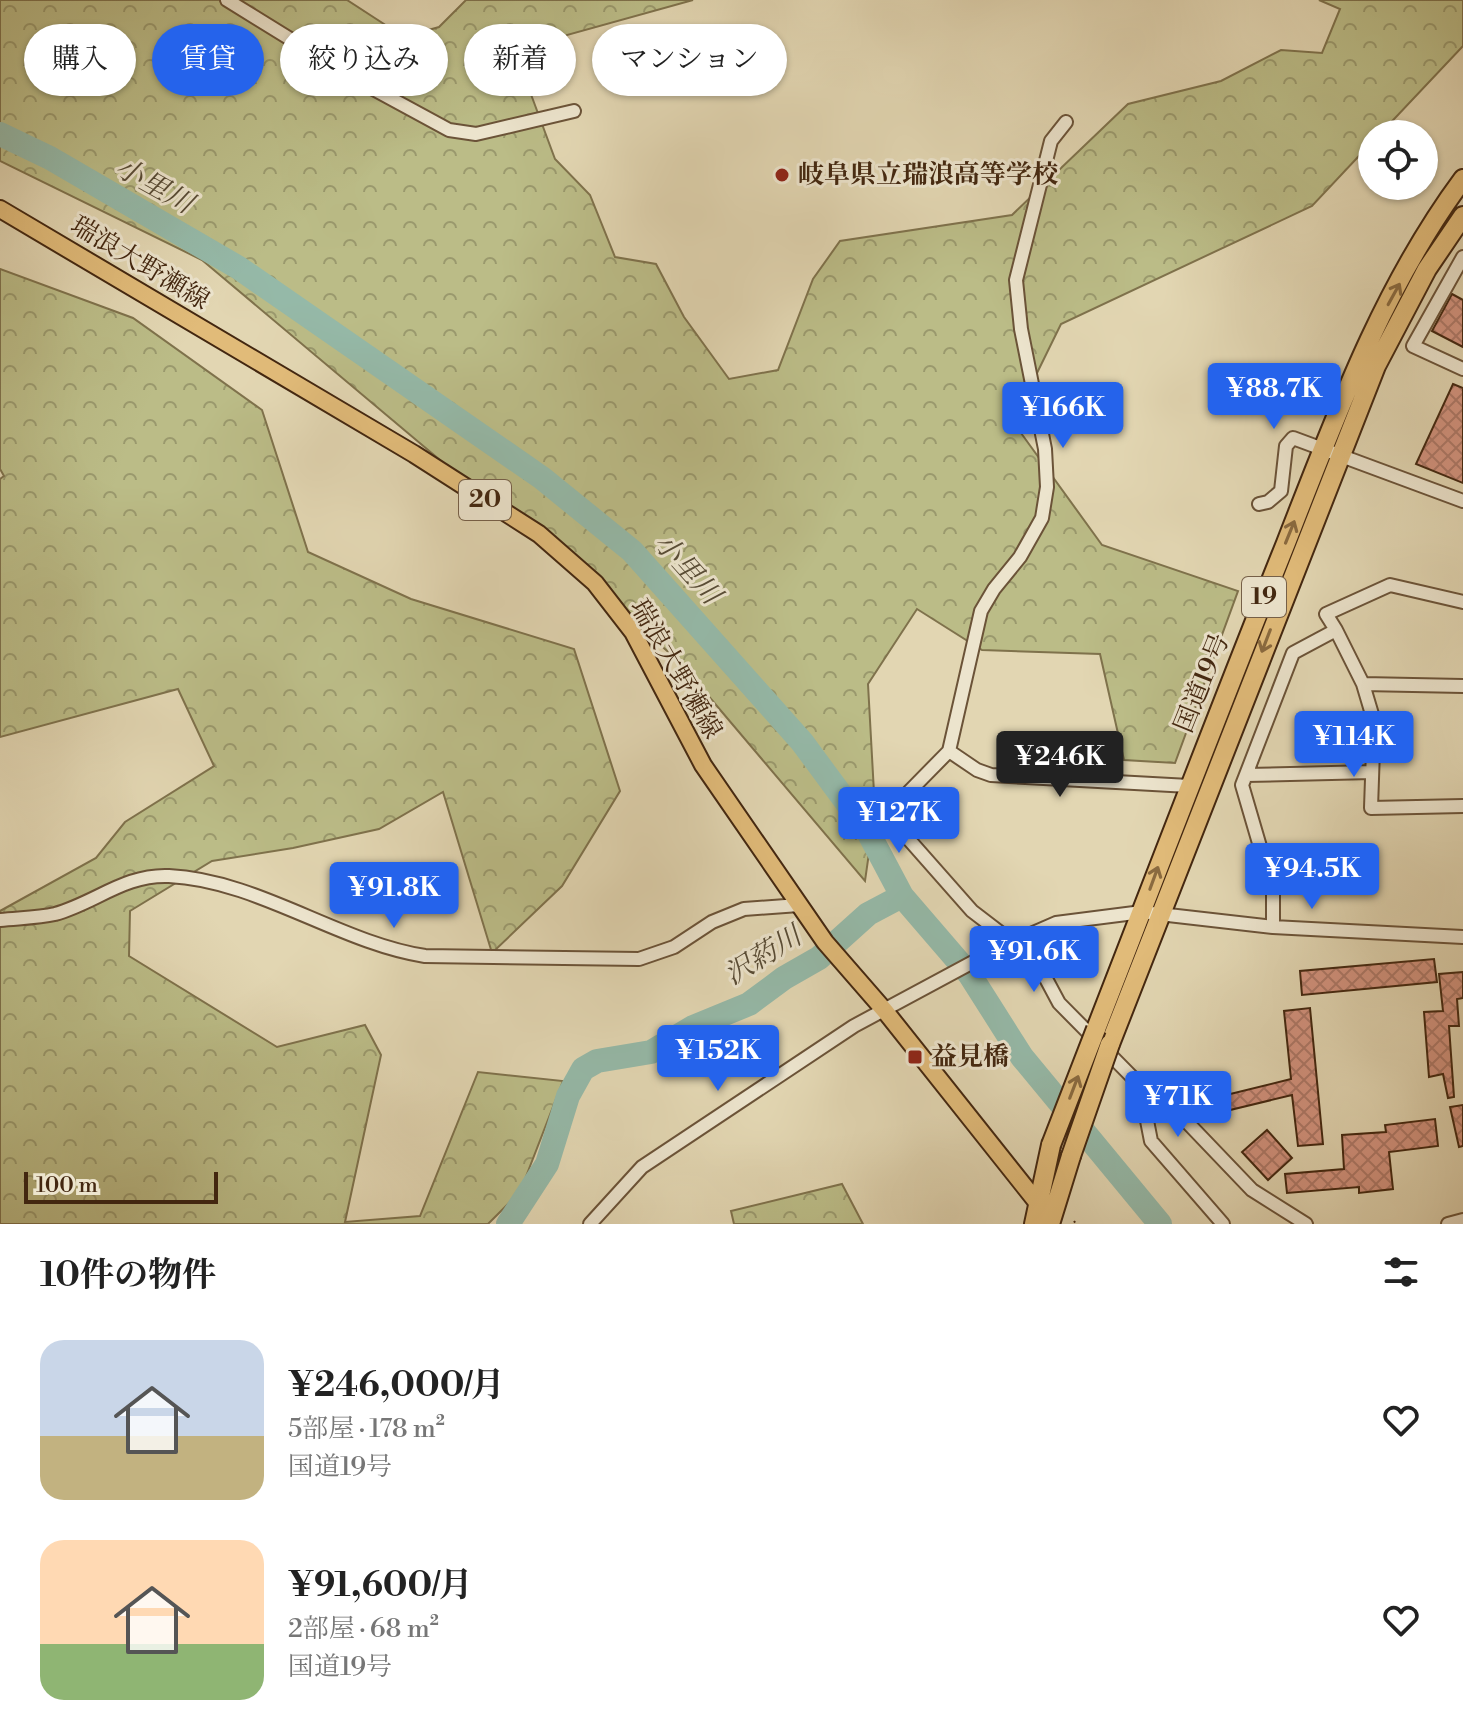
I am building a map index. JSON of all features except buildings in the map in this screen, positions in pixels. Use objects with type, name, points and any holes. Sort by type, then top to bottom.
[{"type":"highway","name":"国道19号","points":[[1047,1223],[1110,1044],[1189,786],[1369,338],[1445,204],[1463,179]]},
{"type":"highway","name":"国道19号","points":[[1047,1223],[1036,1200],[1051,1145],[1096,1029],[1150,914],[1344,455],[1376,366],[1427,269],[1463,216]]},
{"type":"main road","name":"瑞浪大野瀬線","points":[[0,209],[414,454],[539,534],[584,573],[633,632],[703,765],[825,942],[885,1011],[1036,1200]]},
{"type":"street","points":[[227,0],[355,79],[449,130],[476,134],[574,111]]},
{"type":"street","points":[[1066,122],[1051,141],[1016,280],[1021,329],[1045,449],[1047,487],[1042,518],[1020,557],[981,611],[949,751],[895,806],[897,826],[972,911],[1036,960],[1059,1003],[1140,1085],[1163,1097],[1252,1190],[1306,1224]]},
{"type":"street","points":[[1463,257],[1413,346],[1463,369]]},
{"type":"street","points":[[1259,504],[1276,497],[1281,491],[1289,441],[1299,438],[1463,501]]},
{"type":"street","points":[[1463,602],[1390,585],[1326,614],[1363,684],[1374,721],[1371,808],[1463,806]]},
{"type":"street","points":[[1273,927],[1273,891],[1242,785],[1293,653],[1336,630]]},
{"type":"street","points":[[1363,684],[1463,686]]},
{"type":"street","points":[[949,751],[977,770],[991,775],[1189,786]]},
{"type":"street","points":[[1246,775],[1372,772]]},
{"type":"street","points":[[0,920],[54,914],[132,879],[170,876],[272,902],[402,952],[425,956],[639,959],[674,947],[712,922],[744,909],[799,905]]},
{"type":"street","points":[[590,1224],[642,1167],[854,1026],[1001,947],[1056,923],[1150,914],[1273,927],[1463,937]]},
{"type":"street","points":[[1140,1085],[1151,1141],[1223,1224]]},
{"type":"street","points":[[1448,1224],[1463,1220]]},
{"type":"green space","points":[[0,0],[347,0],[384,24],[280,24],[280,96],[448,96],[448,24],[442,24],[466,0],[693,0],[606,24],[592,24],[592,28],[576,32],[576,24],[464,24],[464,96],[532,96],[555,159],[590,195],[615,257],[656,264],[684,317],[729,379],[778,370],[813,279],[840,241],[1012,215],[1128,104],[1221,81],[1281,50],[1322,53],[1340,9],[1319,0],[1463,0],[1463,46],[1393,120],[1358,120],[1358,157],[1312,206],[1061,324],[1013,422],[1102,545],[1238,591],[1175,763],[1124,760],[1100,654],[982,650],[917,609],[868,684],[875,811],[865,881],[678,660],[202,260],[0,161]]},
{"type":"green space","points":[[0,269],[133,318],[262,410],[308,552],[411,599],[574,649],[620,791],[562,886],[492,953],[443,792],[379,829],[293,848],[212,861],[130,911],[129,956],[277,1047],[365,1025],[381,1055],[345,1222],[420,1216],[478,1072],[563,1081],[520,1192],[488,1224],[0,1224],[0,911],[96,858],[125,822],[214,766],[178,689],[0,737],[0,479],[4,476],[0,469]]},
{"type":"green space","points":[[842,1184],[863,1224],[734,1224],[731,1211]]},
{"type":"waterway","name":"小里川","points":[[0,134],[50,158],[239,268],[542,478],[632,551],[802,742],[867,830],[902,896],[970,975],[1022,1057],[1160,1224]]},
{"type":"waterway","name":"沢葯川","points":[[508,1224],[547,1164],[568,1096],[583,1069],[597,1061],[651,1052],[693,1027],[749,1004],[784,978],[819,958],[868,914],[902,896]]},
{"type":"place","name":"岐阜県立瑞浪高等学校","points":[[782,175]]},
{"type":"place","name":"益見橋","points":[[915,1057]]}]
